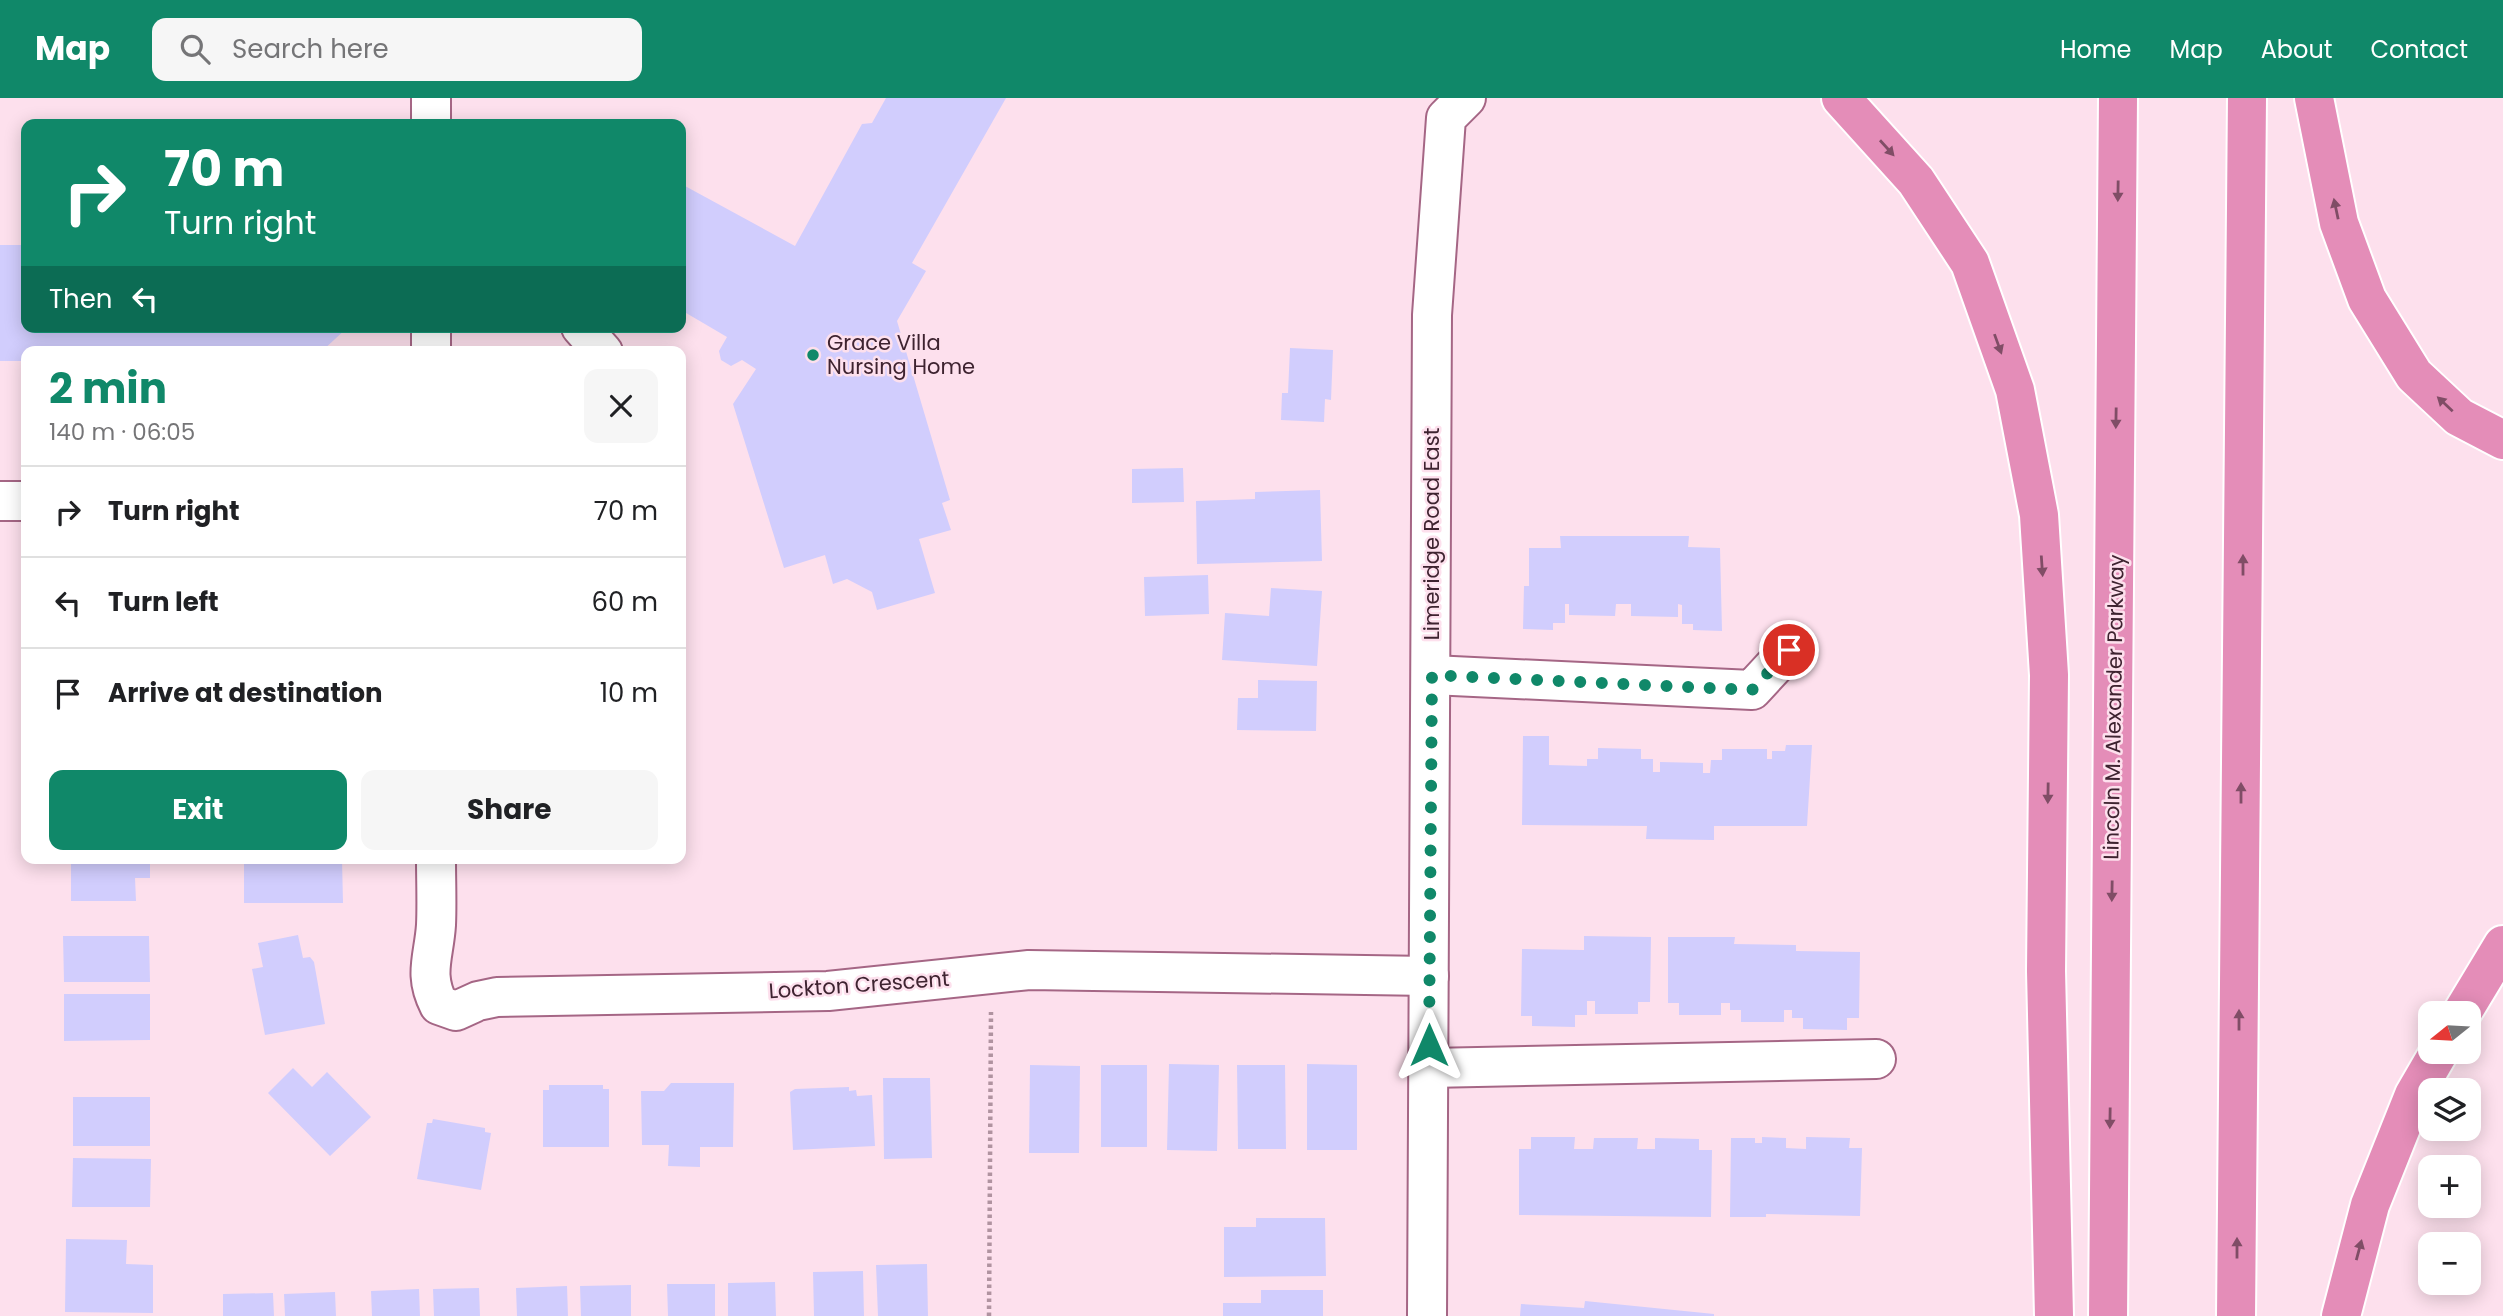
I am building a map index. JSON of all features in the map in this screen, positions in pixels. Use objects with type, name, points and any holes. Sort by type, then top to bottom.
[{"type":"highway","points":[[1841,98],[1916,181],[1969,263],[2015,390],[2039,515],[2049,675],[2046,971],[2054,1316]]},
{"type":"highway","points":[[2108,98],[2119,140]]},
{"type":"highway","name":"Lincoln M. Alexander Parkway","points":[[2108,1316],[2118,98]]},
{"type":"highway","points":[[2236,1316],[2247,98]]},
{"type":"highway","points":[[2314,98],[2339,223],[2367,299],[2414,375],[2459,417],[2503,440]]},
{"type":"highway","points":[[2469,1001],[2503,945]]},
{"type":"highway","points":[[2341,1316],[2370,1205],[2414,1096],[2432,1064]]},
{"type":"street","points":[[430,98],[430,119]]},
{"type":"street","name":"Limeridge Road East","points":[[1427,1316],[1432,314],[1446,118],[1466,98]]},
{"type":"street","points":[[0,501],[21,501]]},
{"type":"street","points":[[1432,675],[1752,690],[1789,650]]},
{"type":"street","name":"Lockton Crescent","points":[[436,864],[436,926],[429,967],[430,988],[439,1004],[456,1011],[478,1001],[496,997],[828,991],[1028,970],[1429,976]]},
{"type":"street","points":[[1429,1068],[1877,1059]]},
{"type":"path","points":[[989,1316],[991,974]]},
{"type":"building","name":"Grace Villa Nursing Home","points":[[886,98],[1006,98],[912,263],[926,271],[897,321],[950,500],[942,503],[951,530],[919,539],[935,593],[877,610],[872,592],[847,579],[833,584],[825,555],[784,568],[733,404],[756,369],[742,360],[731,366],[721,360],[719,351],[727,337],[686,313],[686,187],[795,246],[862,124],[872,123]]},
{"type":"building","points":[[0,245],[21,245],[21,333],[342,333],[327,346],[21,346],[21,361],[0,361]]},
{"type":"building","points":[[1290,348],[1333,350],[1331,400],[1325,399],[1324,422],[1281,420],[1282,393],[1288,393]]},
{"type":"building","points":[[1183,468],[1184,502],[1132,503],[1132,469]]},
{"type":"building","points":[[1320,490],[1322,561],[1197,564],[1196,501],[1255,499],[1255,492]]},
{"type":"building","points":[[1560,536],[1689,536],[1688,547],[1720,548],[1722,631],[1693,630],[1693,624],[1682,624],[1682,605],[1678,604],[1678,617],[1631,616],[1631,604],[1616,604],[1615,616],[1569,615],[1569,604],[1565,604],[1565,623],[1553,623],[1553,630],[1523,629],[1524,586],[1529,586],[1529,548],[1561,548]]},
{"type":"building","points":[[1208,575],[1209,614],[1145,616],[1144,577]]},
{"type":"building","points":[[1271,588],[1322,591],[1317,666],[1222,660],[1225,613],[1269,616]]},
{"type":"building","points":[[1258,680],[1317,681],[1316,731],[1237,730],[1238,698],[1258,698]]},
{"type":"building","points":[[1523,736],[1549,736],[1549,765],[1587,766],[1587,759],[1598,759],[1598,748],[1641,749],[1641,759],[1653,759],[1653,772],[1660,772],[1660,762],[1703,763],[1703,773],[1710,773],[1711,760],[1722,760],[1722,749],[1767,749],[1767,759],[1772,759],[1772,751],[1785,751],[1786,745],[1812,745],[1807,826],[1714,826],[1714,840],[1646,839],[1647,826],[1522,825]]},
{"type":"building","points":[[71,864],[150,864],[150,878],[135,878],[136,901],[71,901]]},
{"type":"building","points":[[244,864],[342,864],[343,903],[244,903]]},
{"type":"building","points":[[298,935],[303,958],[310,957],[314,962],[325,1024],[265,1035],[252,969],[263,967],[258,943]]},
{"type":"building","points":[[63,936],[149,936],[150,982],[64,982]]},
{"type":"building","points":[[1584,936],[1651,937],[1650,1002],[1638,1002],[1638,1014],[1595,1014],[1595,1001],[1587,1001],[1587,1015],[1575,1015],[1575,1027],[1532,1026],[1532,1016],[1521,1016],[1522,949],[1584,950]]},
{"type":"building","points":[[1668,937],[1735,937],[1734,944],[1796,945],[1796,951],[1860,952],[1859,1018],[1847,1018],[1847,1030],[1803,1029],[1803,1018],[1792,1018],[1792,1010],[1784,1010],[1784,1022],[1741,1022],[1741,1010],[1730,1010],[1730,1003],[1721,1003],[1721,1015],[1679,1015],[1679,1003],[1668,1003]]},
{"type":"building","points":[[64,994],[150,994],[150,1040],[64,1041]]},
{"type":"building","points":[[1169,1064],[1219,1065],[1217,1151],[1167,1150]]},
{"type":"building","points":[[1307,1064],[1357,1065],[1357,1150],[1307,1150]]},
{"type":"building","points":[[1030,1065],[1080,1066],[1079,1153],[1029,1153]]},
{"type":"building","points":[[1101,1065],[1147,1065],[1147,1147],[1101,1147]]},
{"type":"building","points":[[1237,1065],[1285,1065],[1286,1149],[1238,1149]]},
{"type":"building","points":[[293,1068],[312,1087],[327,1072],[371,1117],[330,1156],[268,1093]]},
{"type":"building","points":[[883,1078],[930,1078],[932,1158],[884,1159]]},
{"type":"building","points":[[671,1083],[734,1083],[733,1147],[700,1147],[700,1167],[668,1166],[669,1145],[642,1145],[641,1091],[664,1091]]},
{"type":"building","points":[[549,1085],[603,1085],[603,1089],[609,1089],[609,1147],[543,1147],[543,1090],[549,1090]]},
{"type":"building","points":[[849,1087],[849,1091],[856,1090],[857,1096],[872,1095],[875,1146],[793,1150],[790,1092],[795,1089]]},
{"type":"building","points":[[73,1097],[150,1097],[150,1146],[73,1146]]},
{"type":"building","points":[[433,1119],[485,1128],[485,1132],[491,1133],[481,1190],[417,1179],[427,1123],[432,1123]]},
{"type":"building","points":[[1531,1137],[1575,1137],[1574,1149],[1593,1149],[1594,1138],[1638,1138],[1637,1149],[1655,1149],[1655,1138],[1699,1139],[1699,1150],[1712,1150],[1711,1217],[1519,1215],[1519,1149],[1531,1149]]},
{"type":"building","points":[[1762,1137],[1786,1138],[1786,1148],[1806,1149],[1806,1137],[1850,1138],[1849,1148],[1862,1148],[1860,1216],[1766,1214],[1766,1217],[1730,1217],[1731,1138],[1755,1138],[1755,1143],[1762,1143]]},
{"type":"building","points":[[73,1158],[151,1159],[150,1207],[72,1207]]},
{"type":"building","points":[[1256,1218],[1325,1218],[1326,1276],[1224,1277],[1224,1227],[1256,1227]]},
{"type":"building","points":[[66,1239],[127,1240],[126,1264],[153,1265],[153,1313],[65,1312]]},
{"type":"building","points":[[927,1264],[928,1316],[878,1316],[876,1265]]},
{"type":"building","points":[[863,1271],[864,1316],[814,1316],[813,1272]]},
{"type":"building","points":[[775,1282],[776,1316],[728,1316],[728,1283]]},
{"type":"building","points":[[667,1284],[715,1284],[715,1316],[668,1316]]},
{"type":"building","points":[[631,1285],[631,1316],[581,1316],[580,1286]]},
{"type":"building","points":[[567,1286],[568,1316],[517,1316],[516,1288]]},
{"type":"building","points":[[479,1288],[480,1316],[434,1316],[433,1289]]},
{"type":"building","points":[[419,1289],[420,1316],[372,1316],[371,1291]]},
{"type":"building","points":[[1261,1290],[1323,1290],[1323,1316],[1223,1316],[1223,1303],[1261,1303]]},
{"type":"building","points":[[335,1292],[336,1316],[285,1316],[284,1294]]},
{"type":"building","points":[[273,1293],[274,1316],[223,1316],[223,1294]]},
{"type":"building","points":[[1585,1301],[1714,1316],[1520,1316],[1521,1304],[1584,1308]]},
{"type":"place","name":"Grace Villa Nursing Home","points":[[813,355]]},
{"type":"route","points":[[1429,1045],[1432,675],[1752,690],[1789,650]]}]
